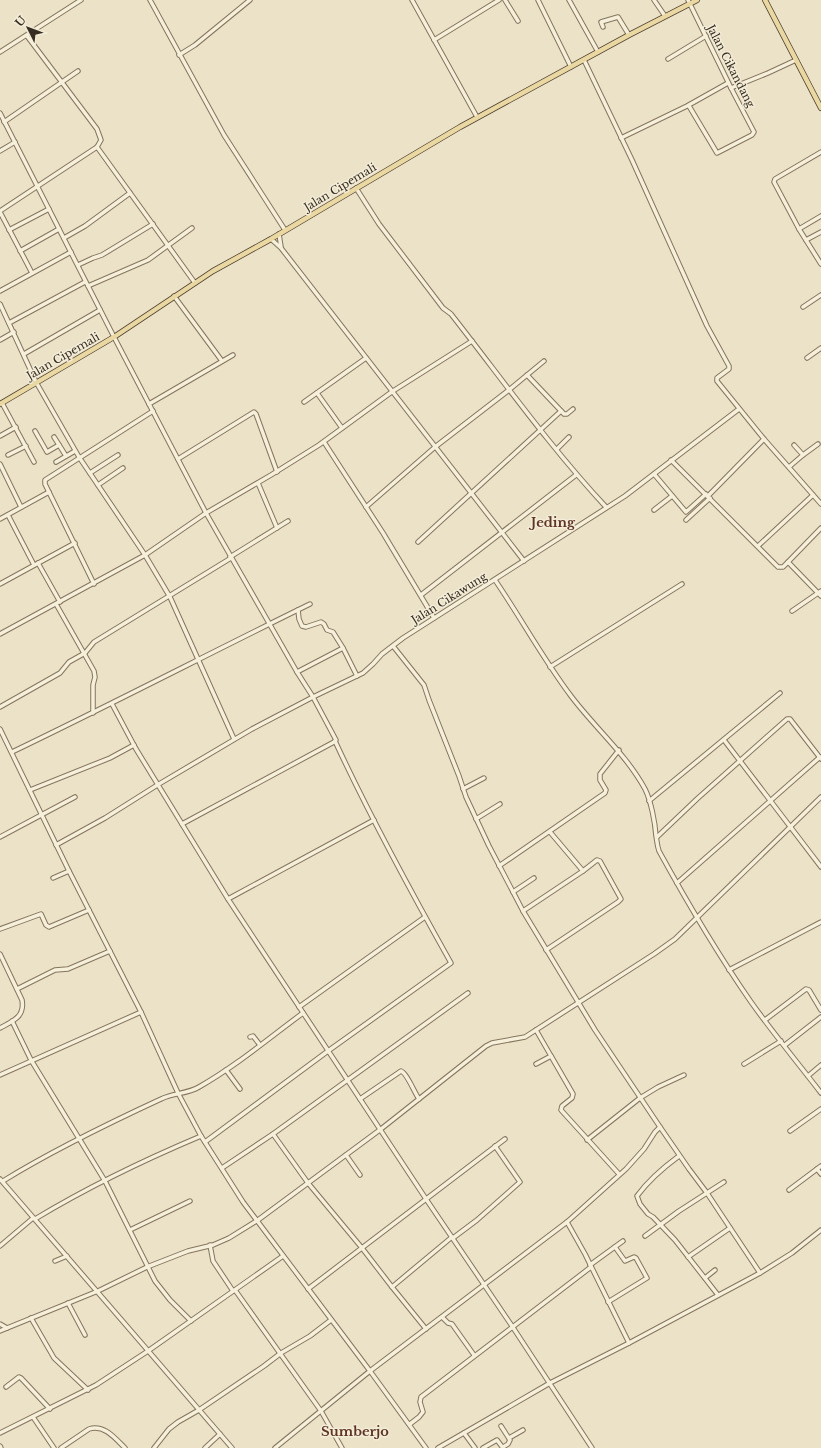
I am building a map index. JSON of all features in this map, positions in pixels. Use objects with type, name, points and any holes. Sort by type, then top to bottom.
[{"type":"main road","name":"Jalan Cipemali","points":[[1,403],[114,337],[213,271],[271,239],[477,117],[689,2],[697,0]]},
{"type":"main road","points":[[765,0],[821,108]]},
{"type":"street","points":[[0,52],[81,0]]},
{"type":"street","points":[[150,0],[224,135],[285,230]]},
{"type":"street","points":[[179,55],[195,45],[250,0]]},
{"type":"street","points":[[412,0],[477,117]]},
{"type":"street","points":[[434,40],[499,0]]},
{"type":"street","points":[[505,0],[518,21]]},
{"type":"street","points":[[538,0],[571,67]]},
{"type":"street","points":[[569,0],[598,52]]},
{"type":"street","points":[[654,0],[665,16]]},
{"type":"street","name":"Jalan Cikandang","points":[[689,2],[728,83],[754,130],[752,135],[716,153],[689,106]]},
{"type":"street","points":[[603,27],[601,22],[618,18],[629,35]]},
{"type":"street","points":[[26,36],[97,129],[102,140],[97,147],[0,211],[32,273]]},
{"type":"street","points":[[668,59],[706,36]]},
{"type":"street","points":[[584,60],[707,326],[729,366],[729,368],[717,378],[717,381],[764,439],[821,504]]},
{"type":"street","points":[[731,88],[768,74],[796,60]]},
{"type":"street","points":[[4,122],[78,71]]},
{"type":"street","points":[[621,138],[689,106],[728,83]]},
{"type":"street","points":[[0,113],[152,411],[206,513],[335,738],[335,741],[374,820],[451,963],[328,1051],[205,1142]]},
{"type":"street","points":[[0,151],[15,142]]},
{"type":"street","points":[[97,147],[195,283]]},
{"type":"street","points":[[821,152],[774,181],[799,229],[821,264]]},
{"type":"street","points":[[356,188],[379,224],[444,308],[454,316],[509,390],[558,449],[576,475],[606,508]]},
{"type":"street","points":[[64,238],[85,226],[130,193]]},
{"type":"street","points":[[9,230],[49,209]]},
{"type":"street","points":[[799,229],[821,216]]},
{"type":"street","points":[[78,265],[102,255],[152,224]]},
{"type":"street","points":[[88,286],[148,260],[192,228]]},
{"type":"street","points":[[20,251],[59,229]]},
{"type":"street","points":[[806,240],[821,232]]},
{"type":"street","points":[[279,234],[282,248]]},
{"type":"street","points":[[271,239],[282,248],[524,561]]},
{"type":"street","points":[[0,291],[71,252]]},
{"type":"street","points":[[9,323],[86,282]]},
{"type":"street","points":[[803,307],[821,295]]},
{"type":"street","points":[[174,296],[222,361]]},
{"type":"street","points":[[0,304],[36,382],[75,451],[145,555],[170,597],[234,739]]},
{"type":"street","points":[[24,354],[100,310]]},
{"type":"street","points":[[0,340],[14,332]]},
{"type":"street","points":[[0,634],[145,555],[206,513],[277,472],[324,442],[392,391],[472,341]]},
{"type":"street","points":[[807,358],[821,348]]},
{"type":"street","points":[[149,404],[233,355]]},
{"type":"street","points":[[304,402],[366,358]]},
{"type":"street","points":[[366,507],[435,447],[544,361]]},
{"type":"street","points":[[527,375],[566,415],[573,409]]},
{"type":"street","points":[[317,393],[342,428]]},
{"type":"street","points":[[1,403],[16,427],[34,462]]},
{"type":"street","name":"Jalan Cikawung","points":[[56,845],[105,818],[234,739],[312,697],[357,676],[393,646],[434,618],[625,496],[739,409]]},
{"type":"street","points":[[94,584],[45,484],[45,480],[152,411]]},
{"type":"street","points":[[418,542],[542,431],[562,411]]},
{"type":"street","points":[[178,459],[254,412],[277,472]]},
{"type":"street","points":[[0,436],[16,427]]},
{"type":"street","points":[[35,431],[47,452],[59,445]]},
{"type":"street","points":[[54,437],[66,456]]},
{"type":"street","points":[[558,449],[569,438]]},
{"type":"street","points":[[686,520],[764,439]]},
{"type":"street","points":[[324,442],[434,618]]},
{"type":"street","points":[[789,468],[818,444]]},
{"type":"street","points":[[794,445],[803,455]]},
{"type":"street","points":[[8,455],[26,446]]},
{"type":"street","points":[[56,462],[75,451]]},
{"type":"street","points":[[90,473],[118,455]]},
{"type":"street","points":[[671,460],[778,567],[783,567],[821,528]]},
{"type":"street","points":[[0,465],[21,507]]},
{"type":"street","points":[[98,485],[123,468]]},
{"type":"street","points":[[654,474],[686,512],[708,496]]},
{"type":"street","points":[[421,595],[576,475]]},
{"type":"street","points":[[258,483],[277,528]]},
{"type":"street","points":[[0,519],[49,492]]},
{"type":"street","points":[[758,546],[813,495]]},
{"type":"street","points":[[817,499],[821,495]]},
{"type":"street","points":[[654,510],[672,496]]},
{"type":"street","points":[[8,515],[58,603],[95,674],[93,685],[93,713]]},
{"type":"street","points":[[0,707],[60,673],[69,662],[85,653],[94,642],[170,597],[288,521]]},
{"type":"street","points":[[0,584],[75,543]]},
{"type":"street","points":[[788,562],[820,593],[792,611]]},
{"type":"street","points":[[495,580],[550,666],[591,721],[619,750],[632,767],[644,788],[649,801],[657,837],[656,845],[697,918],[729,970],[821,1094]]},
{"type":"street","points":[[550,666],[682,584]]},
{"type":"street","points":[[12,752],[112,704],[310,604]]},
{"type":"street","points":[[298,610],[299,619],[302,626],[306,627],[321,622],[327,630],[333,632],[344,648],[357,676]]},
{"type":"street","points":[[393,646],[424,685],[463,789],[476,819],[523,911],[578,1002],[640,1098],[679,1156],[707,1193],[760,1273]]},
{"type":"street","points":[[297,672],[344,648]]},
{"type":"street","points":[[649,801],[780,693]]},
{"type":"street","points":[[112,704],[134,745],[228,899],[592,1448]]},
{"type":"street","points":[[657,837],[698,798],[788,718],[820,758],[677,883]]},
{"type":"street","points":[[0,729],[56,845],[141,1012],[178,1093],[201,1136],[243,1202],[410,1424],[426,1448]]},
{"type":"street","points":[[724,740],[821,867]]},
{"type":"street","points":[[0,743],[6,741]]},
{"type":"street","points":[[182,824],[335,741]]},
{"type":"street","points":[[30,790],[110,758],[134,745]]},
{"type":"street","points":[[499,866],[605,793],[606,790],[600,780],[600,774],[619,750]]},
{"type":"street","points":[[463,789],[484,778]]},
{"type":"street","points":[[0,837],[75,797]]},
{"type":"street","points":[[0,1330],[98,1291],[147,1267],[229,1238],[258,1220],[381,1129],[486,1046],[498,1042],[522,1038],[675,939],[821,797]]},
{"type":"street","points":[[476,819],[500,804]]},
{"type":"street","points":[[228,899],[374,820]]},
{"type":"street","points":[[550,832],[583,871]]},
{"type":"street","points":[[523,911],[597,860],[600,861],[621,899],[546,950]]},
{"type":"street","points":[[53,878],[69,871]]},
{"type":"street","points":[[513,892],[534,878]]},
{"type":"street","points":[[0,929],[41,914],[46,925],[49,927],[89,910]]},
{"type":"street","points":[[299,1007],[425,917]]},
{"type":"street","points":[[729,970],[821,922]]},
{"type":"street","points":[[17,989],[55,970],[68,969],[110,951]]},
{"type":"street","points":[[0,954],[22,1000],[23,1006],[22,1012],[18,1018],[0,1028]]},
{"type":"street","points":[[765,1020],[806,989],[812,994],[821,1010]]},
{"type":"street","points":[[222,1168],[273,1134],[468,993]]},
{"type":"street","points":[[0,1075],[141,1012]]},
{"type":"street","points":[[232,1448],[1,1180],[80,1138],[166,1096],[198,1088],[226,1070],[303,1013]]},
{"type":"street","points":[[785,1045],[821,1017]]},
{"type":"street","points":[[12,1022],[32,1060],[105,1181],[147,1267],[170,1300],[191,1321]]},
{"type":"street","points":[[536,1030],[573,1094],[572,1098],[560,1108],[619,1174]]},
{"type":"street","points":[[250,1037],[253,1036],[260,1045]]},
{"type":"street","points":[[744,1064],[781,1041]]},
{"type":"street","points":[[536,1064],[551,1056]]},
{"type":"street","points":[[808,1076],[821,1065]]},
{"type":"street","points":[[226,1070],[240,1089]]},
{"type":"street","points":[[360,1099],[401,1071],[406,1074],[419,1099]]},
{"type":"street","points":[[587,1140],[640,1098],[658,1087],[684,1075]]},
{"type":"street","points":[[790,1131],[821,1108]]},
{"type":"street","points":[[275,1448],[370,1371],[567,1222],[640,1153],[660,1127]]},
{"type":"street","points":[[273,1134],[308,1183],[426,1329]]},
{"type":"street","points":[[0,1246],[34,1219],[59,1204],[146,1159],[201,1136]]},
{"type":"street","points":[[308,1289],[505,1139]]},
{"type":"street","points":[[392,1287],[477,1220],[520,1182],[495,1146]]},
{"type":"street","points":[[346,1155],[360,1174]]},
{"type":"street","points":[[679,1156],[667,1165],[642,1189],[637,1196],[640,1204],[648,1214],[654,1217],[661,1225],[718,1295]]},
{"type":"street","points":[[789,1190],[821,1166]]},
{"type":"street","points":[[817,1169],[821,1174]]},
{"type":"street","points":[[645,1236],[679,1211],[724,1182]]},
{"type":"street","points":[[130,1230],[190,1202]]},
{"type":"street","points":[[567,1222],[629,1343]]},
{"type":"street","points":[[688,1257],[730,1228]]},
{"type":"street","points":[[438,1448],[550,1383],[629,1343],[760,1273],[792,1254],[821,1230]]},
{"type":"street","points":[[410,1424],[422,1414],[423,1411],[420,1402],[421,1397],[623,1241]]},
{"type":"street","points":[[211,1245],[212,1257],[217,1268],[281,1353],[321,1411],[340,1447]]},
{"type":"street","points":[[608,1302],[647,1278],[636,1258],[634,1257],[625,1261],[615,1247]]},
{"type":"street","points":[[55,1261],[67,1256]]},
{"type":"street","points":[[0,1433],[88,1390],[148,1351],[283,1256]]},
{"type":"street","points":[[705,1278],[715,1270]]},
{"type":"street","points":[[68,1303],[85,1335]]},
{"type":"street","points":[[442,1317],[453,1326],[474,1355]]},
{"type":"street","points":[[31,1318],[54,1358],[88,1390]]},
{"type":"street","points":[[154,1448],[161,1438],[178,1422],[199,1410],[281,1353],[310,1336],[331,1320]]},
{"type":"street","points":[[0,1324],[7,1328]]},
{"type":"street","points":[[6,1387],[19,1377],[22,1378],[50,1409]]},
{"type":"street","points":[[34,1417],[54,1448]]},
{"type":"street","points":[[483,1448],[495,1440],[503,1448],[510,1442],[501,1426]]},
{"type":"street","points":[[61,1448],[94,1427],[102,1428],[125,1448]]},
{"type":"street","points":[[509,1438],[523,1430]]},
{"type":"street","points":[[464,1433],[475,1448]]},
{"type":"street","points":[[205,1448],[220,1434]]},
{"type":"district","name":"Jeding","points":[[553,522]]},
{"type":"district","name":"Sumberjo","points":[[355,1431]]}]
